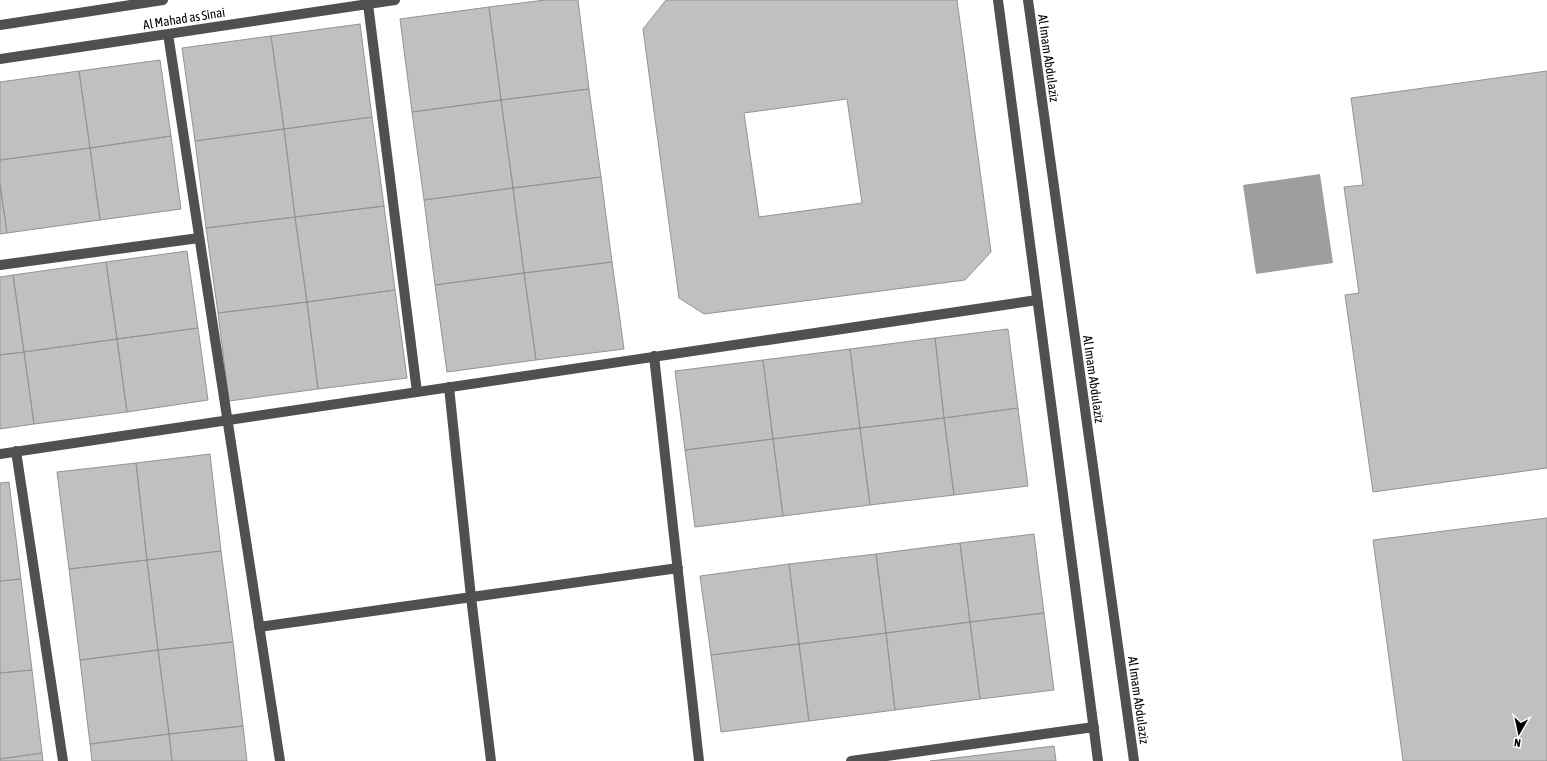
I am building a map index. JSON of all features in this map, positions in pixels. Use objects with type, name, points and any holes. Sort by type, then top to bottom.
[{"type":"street","name":"Al Mahad as Sinai","points":[[0,25],[162,0]]},
{"type":"street","name":"Al Mahad as Sinai","points":[[0,59],[396,0]]},
{"type":"street","points":[[998,0],[1098,761]]},
{"type":"street","name":"Al Imam Abdulaziz","points":[[1028,0],[1134,761]]},
{"type":"street","points":[[368,4],[417,392]]},
{"type":"street","points":[[168,34],[280,761]]},
{"type":"street","points":[[0,265],[199,238]]},
{"type":"street","points":[[0,454],[1037,300]]},
{"type":"street","points":[[654,356],[699,761]]},
{"type":"street","points":[[449,387],[471,597],[491,761]]},
{"type":"street","points":[[16,452],[63,761]]},
{"type":"street","points":[[259,627],[678,568]]},
{"type":"street","points":[[851,761],[1094,727]]},
{"type":"shaded area","points":[[1320,174],[1333,263],[1256,274],[1243,185]]},
{"type":"building","points":[[545,0],[578,0],[589,89],[501,100],[489,7]]},
{"type":"building","points":[[666,0],[957,0],[991,252],[965,280],[704,314],[679,298],[643,29]],"holes":[[[847,99],[862,203],[759,217],[744,113]]]},
{"type":"building","points":[[489,7],[501,100],[412,112],[400,19]]},
{"type":"building","points":[[360,24],[372,117],[284,129],[271,36]]},
{"type":"building","points":[[271,36],[284,129],[195,141],[182,48]]},
{"type":"building","points":[[160,60],[171,136],[90,148],[79,71]]},
{"type":"building","points":[[79,71],[90,148],[0,160],[0,82]]},
{"type":"building","points":[[1547,71],[1547,468],[1373,492],[1345,295],[1359,293],[1344,187],[1363,185],[1351,98]]},
{"type":"building","points":[[589,89],[601,177],[513,188],[501,100]]},
{"type":"building","points":[[501,100],[513,188],[424,200],[412,112]]},
{"type":"building","points":[[372,117],[384,206],[295,217],[284,129]]},
{"type":"building","points":[[284,129],[295,217],[206,228],[195,141]]},
{"type":"building","points":[[171,136],[181,209],[100,220],[90,148]]},
{"type":"building","points":[[90,148],[100,220],[7,233],[0,184],[0,160]]},
{"type":"building","points":[[601,177],[612,262],[524,273],[513,188]]},
{"type":"building","points":[[0,184],[7,233],[0,234]]},
{"type":"building","points":[[513,188],[524,273],[435,285],[424,200]]},
{"type":"building","points":[[384,206],[395,290],[307,302],[295,217]]},
{"type":"building","points":[[295,217],[307,302],[218,313],[206,228]]},
{"type":"building","points":[[187,251],[198,328],[117,339],[106,262]]},
{"type":"building","points":[[106,262],[117,339],[24,352],[13,275]]},
{"type":"building","points":[[612,262],[624,349],[536,360],[524,273]]},
{"type":"building","points":[[524,273],[536,360],[447,372],[435,285]]},
{"type":"building","points":[[13,275],[24,352],[0,355],[0,277]]},
{"type":"building","points":[[395,290],[407,378],[318,389],[307,302]]},
{"type":"building","points":[[307,302],[318,389],[229,401],[218,313]]},
{"type":"building","points":[[198,328],[208,400],[127,412],[117,339]]},
{"type":"building","points":[[1008,329],[1018,408],[944,418],[935,338]]},
{"type":"building","points":[[935,338],[944,418],[860,428],[850,349]]},
{"type":"building","points":[[117,339],[127,412],[34,424],[24,352]]},
{"type":"building","points":[[850,349],[860,428],[773,439],[763,360]]},
{"type":"building","points":[[24,352],[34,424],[0,429],[0,355]]},
{"type":"building","points":[[763,360],[773,439],[685,450],[675,371]]},
{"type":"building","points":[[1018,408],[1028,486],[954,495],[944,418]]},
{"type":"building","points":[[944,418],[954,495],[870,505],[860,428]]},
{"type":"building","points":[[860,428],[870,505],[783,516],[773,439]]},
{"type":"building","points":[[773,439],[783,516],[695,527],[685,450]]},
{"type":"building","points":[[210,454],[221,551],[147,560],[136,463]]},
{"type":"building","points":[[136,463],[147,560],[69,569],[57,472]]},
{"type":"building","points":[[9,482],[21,579],[0,581],[0,483]]},
{"type":"building","points":[[1547,518],[1547,761],[1403,761],[1373,540]]},
{"type":"building","points":[[1034,534],[1044,613],[970,622],[960,543]]},
{"type":"building","points":[[960,543],[970,622],[886,633],[876,554]]},
{"type":"building","points":[[221,551],[233,642],[158,650],[147,560]]},
{"type":"building","points":[[876,554],[886,633],[799,644],[789,564]]},
{"type":"building","points":[[147,560],[158,650],[80,660],[69,569]]},
{"type":"building","points":[[789,564],[799,644],[711,655],[700,576]]},
{"type":"building","points":[[21,579],[32,670],[0,673],[0,581]]},
{"type":"building","points":[[1044,613],[1054,690],[980,699],[970,622]]},
{"type":"building","points":[[970,622],[980,699],[895,710],[886,633]]},
{"type":"building","points":[[886,633],[895,710],[809,721],[799,644]]},
{"type":"building","points":[[233,642],[243,726],[169,734],[158,650]]},
{"type":"building","points":[[799,644],[809,721],[721,732],[711,655]]},
{"type":"building","points":[[158,650],[169,734],[90,744],[80,660]]},
{"type":"building","points":[[32,670],[42,753],[0,759],[0,673]]},
{"type":"building","points":[[243,726],[247,761],[172,761],[169,734]]},
{"type":"building","points":[[169,734],[172,761],[92,761],[90,744]]},
{"type":"building","points":[[1054,746],[1056,761],[930,761],[980,755]]},
{"type":"building","points":[[42,753],[43,761],[0,761],[0,759]]}]
